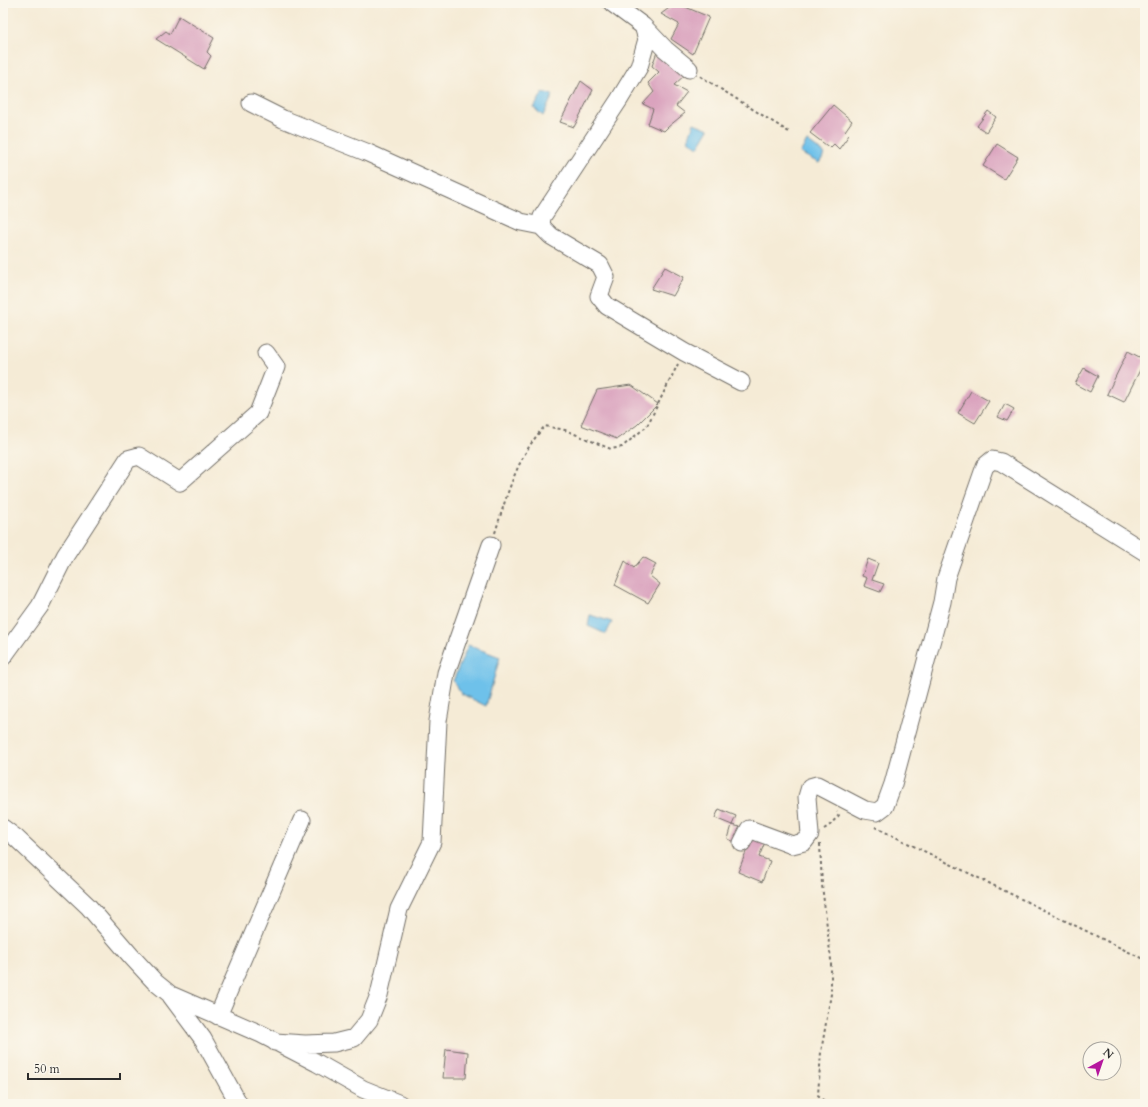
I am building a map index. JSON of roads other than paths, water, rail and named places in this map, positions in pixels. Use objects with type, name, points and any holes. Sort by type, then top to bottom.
[{"type":"street","points":[[612,3],[643,26],[665,49],[689,69]]},
{"type":"street","points":[[541,226],[542,217],[620,100],[639,67],[647,39],[643,26]]},
{"type":"street","points":[[251,103],[283,119],[366,152],[521,222],[541,226],[551,236],[600,265],[606,277],[599,296],[606,306],[684,352],[741,382]]},
{"type":"street","points":[[3,657],[40,606],[65,556],[128,459],[139,456],[180,482],[258,413],[276,367],[266,353]]},
{"type":"street","points":[[742,843],[749,829],[792,845],[804,842],[817,835],[807,797],[810,787],[817,785],[865,810],[877,812],[884,806],[893,784],[942,602],[946,578],[985,466],[992,460],[1001,462],[1145,552]]},
{"type":"street","points":[[276,1042],[305,1044],[334,1043],[354,1038],[369,1020],[379,995],[399,909],[432,842],[438,721],[446,673],[491,545]]},
{"type":"street","points":[[218,1016],[302,820]]},
{"type":"street","points":[[3,828],[15,837],[88,906],[131,956],[155,982],[171,996],[203,1039],[239,1104]]},
{"type":"street","points":[[171,996],[276,1042],[363,1089],[400,1104]]},
{"type":"water","points":[[543,92],[553,95],[543,116],[534,108]]},
{"type":"water","points":[[694,123],[709,129],[698,147],[688,140]]},
{"type":"water","points":[[807,141],[825,154],[819,163],[800,153]]},
{"type":"water","points":[[590,615],[612,622],[606,634],[588,626]]},
{"type":"water","points":[[468,645],[500,657],[486,706],[462,694],[453,681]]}]
